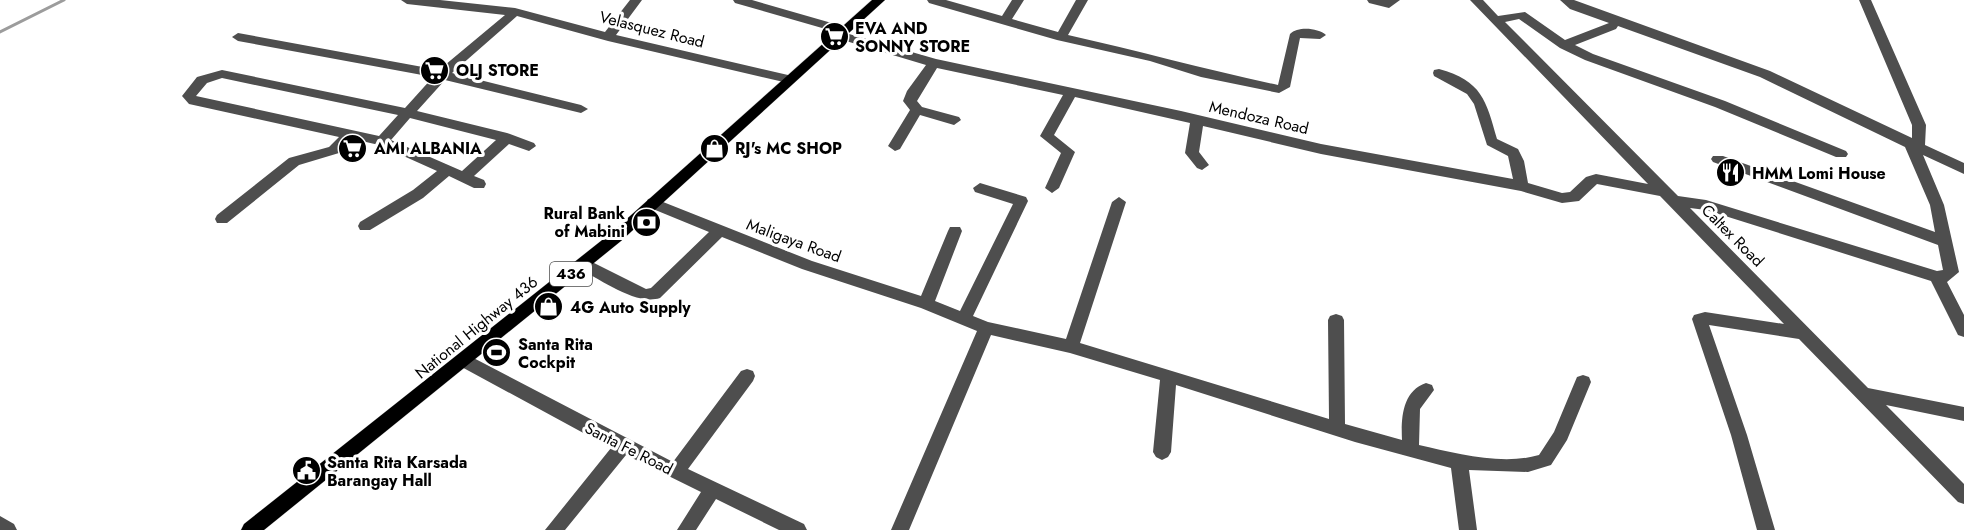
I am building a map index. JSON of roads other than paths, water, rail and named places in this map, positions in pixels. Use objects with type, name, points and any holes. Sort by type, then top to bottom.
[{"type":"main road","name":"National Highway 436","points":[[250,530],[583,264],[879,0]]},
{"type":"street","name":"Velasquez Road","points":[[407,0],[515,12],[609,37],[788,79]]},
{"type":"street","points":[[609,37],[636,0]]},
{"type":"street","name":"Mendoza Road","points":[[739,0],[934,63],[1321,149],[1521,186],[1568,199],[1574,197],[1596,179],[1670,197]]},
{"type":"street","points":[[933,0],[1061,37],[1152,58],[1201,74],[1279,90],[1284,87],[1294,37],[1298,33],[1320,35]]},
{"type":"street","points":[[1005,21],[1018,0]]},
{"type":"street","points":[[1061,37],[1082,0]]},
{"type":"street","points":[[1372,0],[1389,4],[1394,0]]},
{"type":"street","name":"Caltex Road","points":[[1476,0],[1964,496]]},
{"type":"street","points":[[1566,0],[1574,6],[1764,74],[1964,169]]},
{"type":"street","points":[[1670,197],[1706,205],[1936,277],[1946,276],[1951,272],[1937,205],[1915,147],[1919,125],[1864,0]]},
{"type":"street","points":[[382,141],[442,75],[515,12]]},
{"type":"street","points":[[1495,20],[1521,15],[1564,45],[1589,57],[1720,104],[1841,154]]},
{"type":"street","points":[[1564,45],[1612,26]]},
{"type":"street","points":[[238,37],[442,75],[581,109]]},
{"type":"street","points":[[934,63],[912,93],[910,101],[916,110],[954,120]]},
{"type":"street","points":[[1439,73],[1466,84],[1477,94],[1483,107],[1491,141],[1510,150],[1515,156],[1521,186]]},
{"type":"street","points":[[479,184],[382,141],[194,101],[189,96],[202,80],[222,74],[408,113],[507,138],[529,146]]},
{"type":"street","points":[[1052,188],[1068,152],[1047,136],[1071,92]]},
{"type":"street","points":[[895,146],[916,110]]},
{"type":"street","points":[[1197,120],[1192,153],[1202,165]]},
{"type":"street","points":[[222,219],[294,161],[334,150],[349,135]]},
{"type":"street","points":[[464,177],[507,138]]},
{"type":"street","points":[[1718,159],[1946,242]]},
{"type":"street","points":[[365,226],[427,188],[447,170]]},
{"type":"street","points":[[963,320],[1021,201],[980,188]]},
{"type":"street","points":[[1071,347],[1119,202]]},
{"type":"street","name":"Maligaya Road","points":[[652,203],[807,265],[926,304],[986,328],[1071,347],[1337,429],[1459,461],[1499,465],[1537,463],[1546,459],[1558,441],[1582,382]]},
{"type":"street","points":[[583,264],[650,295],[655,294],[719,231]]},
{"type":"street","points":[[926,304],[955,231]]},
{"type":"street","points":[[1936,277],[1964,331]]},
{"type":"street","points":[[1766,530],[1739,435],[1700,319],[1804,333]]},
{"type":"street","points":[[1336,320],[1337,429]]},
{"type":"street","points":[[900,530],[986,328]]},
{"type":"street","name":"Santa Fe Road","points":[[464,360],[623,446],[798,530]]},
{"type":"street","points":[[676,472],[747,376]]},
{"type":"street","points":[[1162,452],[1168,377]]},
{"type":"street","points":[[1410,449],[1411,407],[1416,397],[1426,390]]},
{"type":"street","points":[[1864,394],[1964,414]]},
{"type":"street","points":[[554,530],[623,446]]},
{"type":"street","points":[[1459,461],[1468,530]]},
{"type":"street","points":[[686,530],[712,490]]},
{"type":"street","points":[[0,524],[8,530]]},
{"type":"waterway","points":[[0,32],[64,0]]},
{"type":"place","name":"EVA AND SONNY STORE","points":[[834,37]]},
{"type":"place","name":"OLJ STORE","points":[[435,70]]},
{"type":"place","name":"AMI ALBANIA","points":[[353,148]]},
{"type":"place","name":"RJ's MC SHOP","points":[[714,148]]},
{"type":"place","name":"HMM Lomi House","points":[[1731,173]]},
{"type":"place","name":"Rural Bank of Mabini","points":[[646,222]]},
{"type":"place","name":"4G Auto Supply","points":[[549,307]]},
{"type":"place","name":"Santa Rita Cockpit","points":[[497,353]]},
{"type":"place","name":"Santa Rita Karsada Barangay Hall","points":[[306,471]]}]
